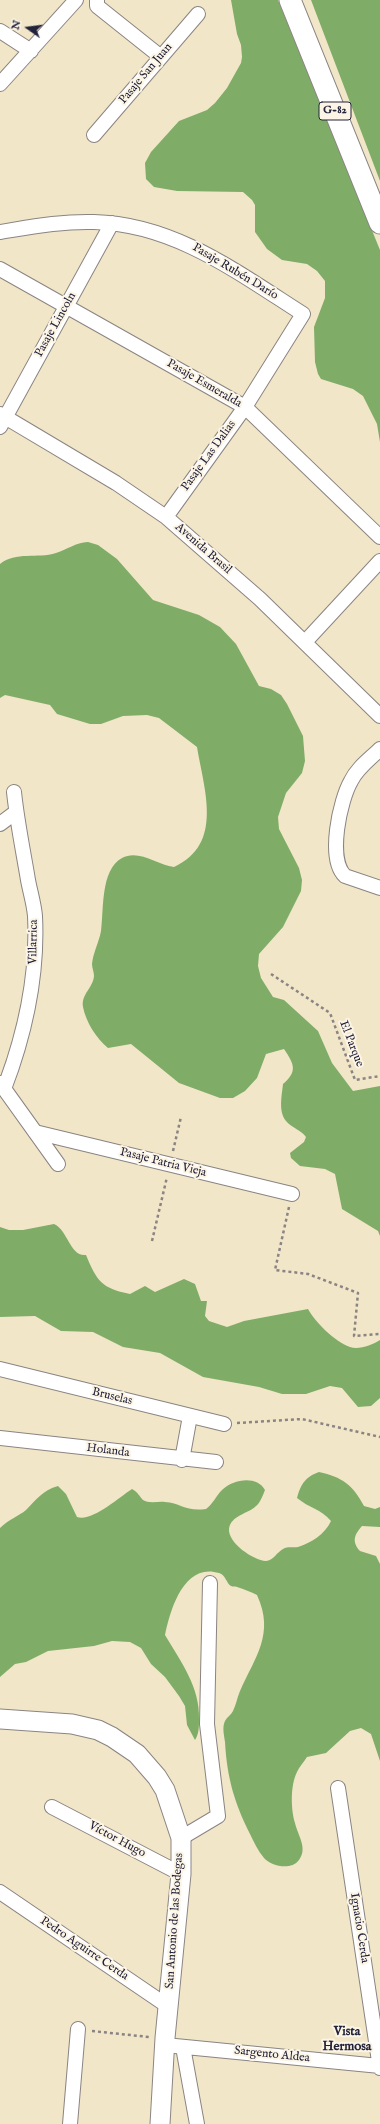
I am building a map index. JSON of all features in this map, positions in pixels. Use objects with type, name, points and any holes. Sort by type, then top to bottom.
[{"type":"main road","name":"G-82","points":[[290,0],[380,223]]},
{"type":"street","points":[[0,84],[76,0]]},
{"type":"street","points":[[97,0],[97,6],[161,57]]},
{"type":"street","name":"Pasaje San Juan","points":[[94,135],[198,14]]},
{"type":"street","points":[[0,31],[31,51]]},
{"type":"street","name":"Pasaje Rubén Darío","points":[[0,232],[59,223],[112,223],[158,232],[201,250],[302,314]]},
{"type":"street","name":"Pasaje Lincoln","points":[[2,419],[112,223]]},
{"type":"street","name":"Pasaje Esmeralda","points":[[0,269],[66,305],[245,408],[380,537]]},
{"type":"street","name":"Pasaje Las Dalias","points":[[166,517],[245,408],[302,314]]},
{"type":"street","name":"Avenida Brasil","points":[[2,419],[116,483],[166,517],[213,557],[305,642],[380,716]]},
{"type":"street","points":[[305,642],[380,561]]},
{"type":"street","points":[[380,749],[358,771],[348,787],[340,814],[336,844],[341,872],[345,876],[380,888]]},
{"type":"street","name":"Villarrica","points":[[2,1086],[20,1043],[26,1018],[31,992],[35,940],[34,914],[16,812],[14,792]]},
{"type":"street","points":[[0,824],[16,812]]},
{"type":"street","points":[[2,1086],[58,1164]]},
{"type":"street","name":"Pasaje Patria Vieja","points":[[35,1132],[292,1194]]},
{"type":"street","name":"Bruselas","points":[[0,1369],[224,1424]]},
{"type":"street","points":[[182,1460],[190,1416]]},
{"type":"street","name":"Holanda","points":[[0,1438],[182,1460],[216,1462]]},
{"type":"street","points":[[181,1838],[218,1816],[207,1724],[210,1583]]},
{"type":"street","name":"San Antonio de las Bodegas","points":[[0,1719],[72,1724],[98,1730],[124,1744],[142,1759],[157,1777],[165,1790],[181,1838],[181,1874],[169,2007],[171,2043],[160,2124]]},
{"type":"street","name":"Ignacio Cerda","points":[[338,1788],[380,2067]]},
{"type":"street","name":"Víctor Hugo","points":[[52,1807],[181,1874]]},
{"type":"street","name":"Pedro Aguirre Cerda","points":[[0,1892],[169,2007]]},
{"type":"street","points":[[70,2124],[78,2029]]},
{"type":"street","points":[[171,2043],[196,2124]]},
{"type":"street","name":"Sargento Aldea","points":[[171,2043],[380,2067]]},
{"type":"path","name":"El Parque","points":[[271,974],[330,1013],[355,1080],[380,1076]]},
{"type":"path","points":[[292,1194],[277,1254],[275,1270],[308,1274],[358,1293],[354,1336],[380,1334]]},
{"type":"path","points":[[224,1424],[302,1419],[380,1437]]},
{"type":"path","points":[[78,2029],[171,2043]]},
{"type":"green space","points":[[231,0],[278,0],[380,250],[380,442],[377,424],[363,396],[353,389],[321,379],[318,374],[315,362],[314,327],[325,298],[325,281],[317,271],[307,264],[282,260],[267,249],[255,232],[255,205],[243,192],[177,191],[154,187],[146,179],[145,163],[151,152],[179,121],[207,110],[215,103],[227,88],[241,63],[241,45],[237,34]]},
{"type":"green space","points":[[311,0],[380,0],[380,181]]},
{"type":"green space","points":[[88,542],[98,545],[117,559],[153,600],[199,615],[220,627],[236,644],[259,686],[271,689],[281,695],[303,736],[305,761],[302,773],[286,793],[278,817],[279,829],[299,868],[302,880],[301,891],[283,927],[259,954],[258,966],[261,978],[273,997],[284,1000],[318,1031],[332,1063],[353,1091],[380,1086],[380,1236],[378,1231],[342,1209],[335,1174],[325,1169],[300,1166],[291,1158],[290,1153],[304,1142],[306,1137],[286,1121],[282,1113],[281,1103],[283,1084],[293,1071],[292,1063],[284,1049],[266,1054],[257,1078],[245,1091],[233,1098],[220,1098],[179,1083],[131,1044],[108,1048],[96,1035],[86,1018],[83,1002],[85,995],[92,984],[94,976],[92,966],[101,931],[104,892],[106,881],[110,872],[115,864],[122,858],[135,855],[174,867],[190,857],[200,845],[205,830],[207,814],[206,798],[197,747],[159,718],[147,715],[123,716],[101,724],[90,724],[57,714],[50,705],[5,695],[0,698],[0,564],[6,560],[20,556],[49,555]]},
{"type":"green space","points":[[54,1224],[63,1232],[76,1252],[86,1255],[93,1271],[101,1282],[106,1286],[120,1292],[130,1294],[145,1286],[155,1292],[184,1279],[195,1284],[201,1301],[207,1301],[205,1316],[209,1321],[227,1327],[244,1321],[308,1309],[326,1331],[350,1347],[357,1348],[373,1344],[380,1340],[380,1398],[371,1406],[358,1407],[342,1388],[330,1386],[306,1394],[282,1394],[259,1387],[203,1377],[160,1353],[123,1347],[93,1332],[61,1331],[35,1316],[0,1317],[0,1227],[9,1230],[23,1230]]},
{"type":"green space","points":[[319,1472],[334,1476],[346,1483],[356,1493],[364,1506],[375,1509],[380,1507],[380,1527],[362,1526],[357,1532],[355,1541],[360,1551],[376,1556],[380,1564],[380,1761],[371,1734],[361,1728],[350,1731],[326,1753],[307,1757],[297,1772],[292,1791],[295,1823],[302,1842],[303,1851],[299,1860],[295,1863],[281,1866],[271,1863],[264,1858],[244,1822],[232,1789],[224,1731],[225,1721],[233,1711],[240,1691],[261,1645],[264,1622],[262,1609],[257,1595],[231,1586],[225,1577],[219,1573],[207,1571],[196,1575],[188,1581],[175,1601],[165,1635],[193,1685],[198,1707],[199,1725],[195,1740],[187,1725],[185,1706],[179,1696],[165,1677],[151,1664],[141,1648],[130,1642],[112,1641],[94,1646],[48,1651],[26,1662],[15,1664],[0,1677],[0,1528],[26,1510],[48,1490],[58,1486],[66,1494],[77,1517],[83,1518],[97,1513],[132,1489],[145,1501],[171,1503],[199,1510],[206,1509],[227,1486],[238,1481],[245,1480],[256,1482],[265,1490],[261,1499],[253,1509],[240,1515],[230,1524],[230,1534],[242,1550],[255,1558],[268,1561],[285,1548],[298,1547],[313,1540],[325,1530],[331,1521],[319,1511],[297,1498],[304,1482],[310,1476]]},
{"type":"district","name":"Vista Hermosa","points":[[347,2040]]}]
